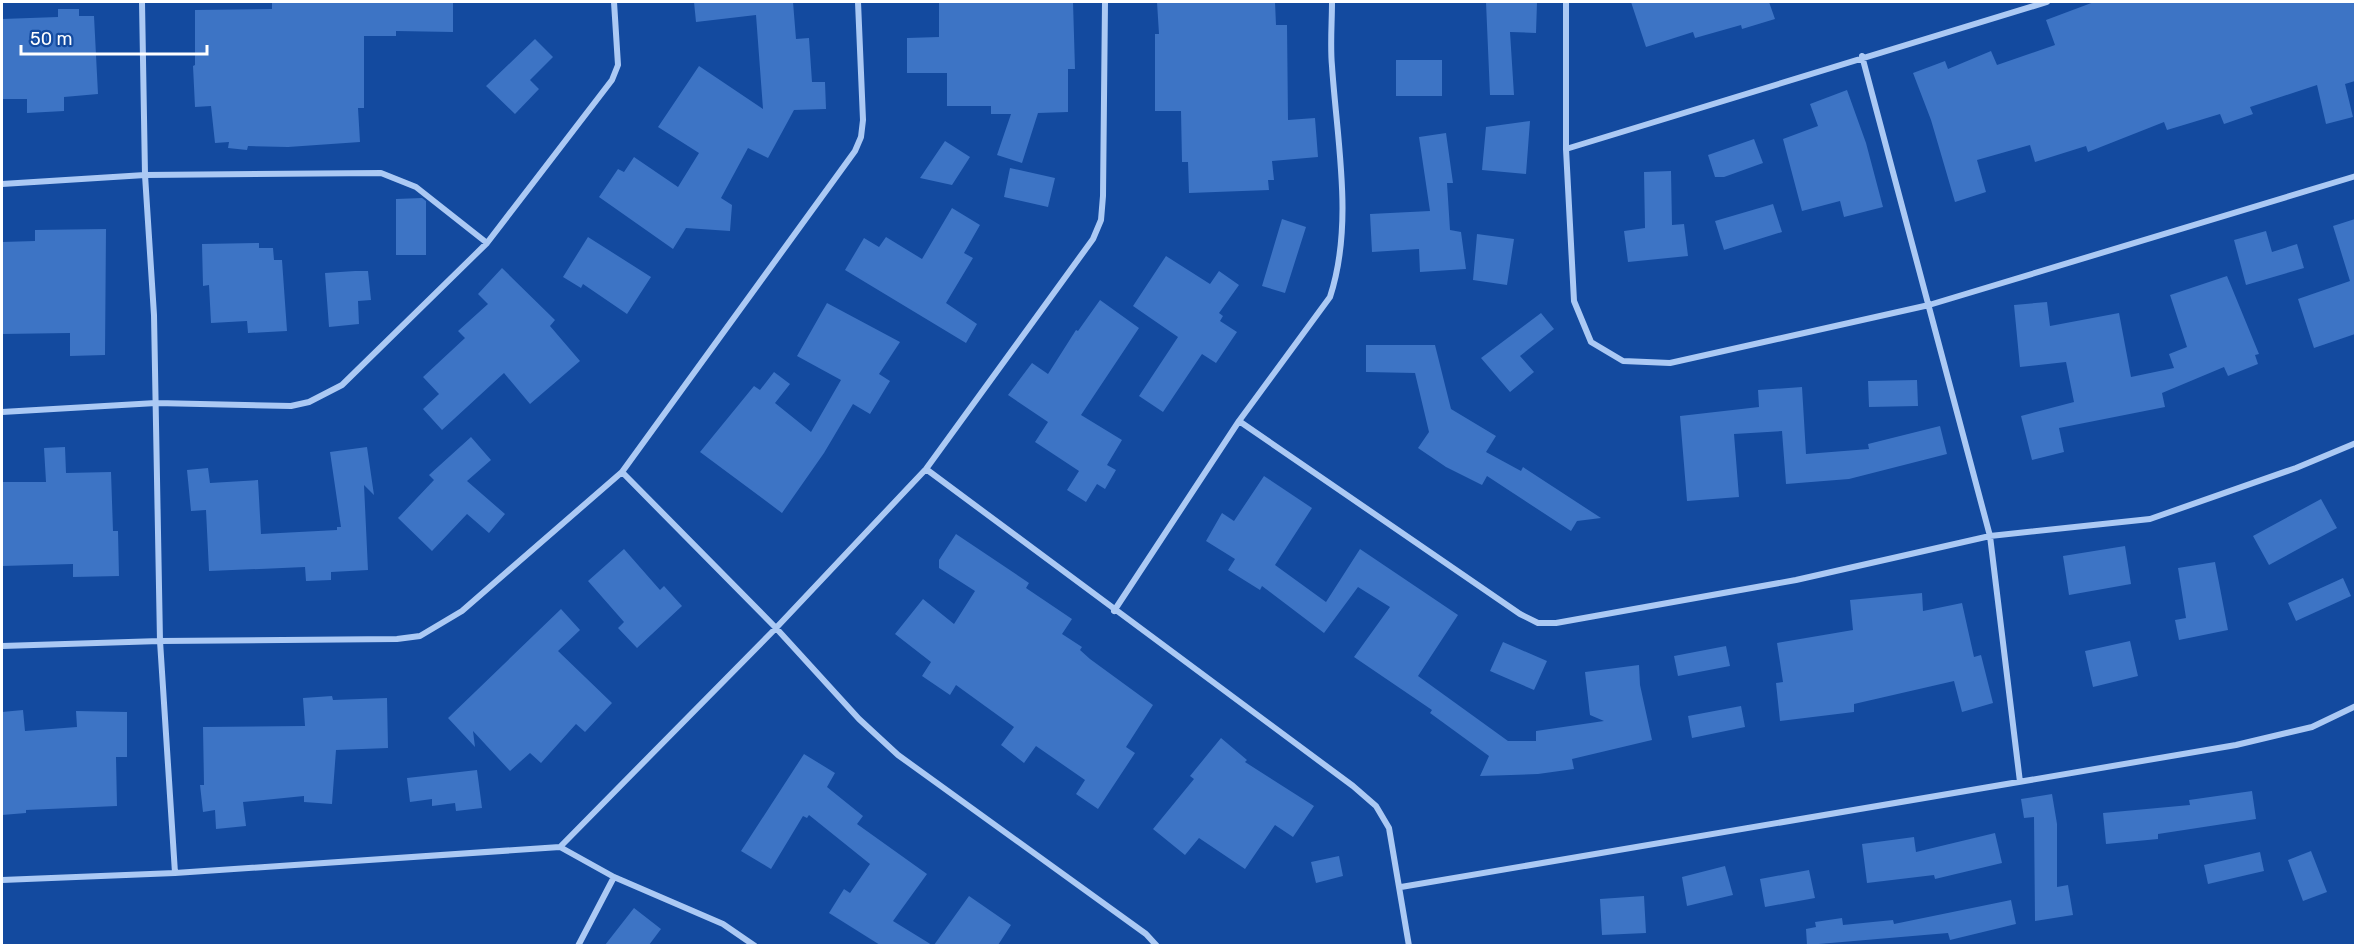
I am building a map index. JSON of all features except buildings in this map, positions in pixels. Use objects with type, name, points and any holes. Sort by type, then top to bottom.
[{"type":"street","points":[[142,2],[145,175],[154,315],[160,641],[175,873]]},
{"type":"street","points":[[2,412],[156,404],[291,405],[309,402],[333,392],[487,243],[612,80],[618,64],[614,2]]},
{"type":"street","points":[[2,646],[160,641],[397,639],[420,636],[462,611],[622,472],[855,151],[861,137],[863,120],[858,2]]},
{"type":"street","points":[[560,847],[776,628],[926,469],[1093,239],[1101,220],[1105,2]]},
{"type":"street","points":[[1114,611],[1239,422],[1330,297],[1337,276],[1343,208],[1332,63],[1332,2]]},
{"type":"street","points":[[1566,2],[1566,148],[1574,301],[1592,342],[1623,361],[1670,363],[1929,305],[2355,176]]},
{"type":"street","points":[[1566,148],[1862,56],[2047,2]]},
{"type":"street","points":[[1862,56],[1990,536],[2020,782]]},
{"type":"street","points":[[2,184],[145,175],[381,173],[416,187],[487,243]]},
{"type":"street","points":[[1239,422],[1520,614],[1538,623],[1556,623],[1796,580],[1990,536],[2150,519],[2296,468],[2355,443]]},
{"type":"street","points":[[926,469],[1114,611],[1353,786],[1376,806],[1389,828],[1401,887],[1409,945]]},
{"type":"street","points":[[622,472],[776,628],[859,719],[898,755],[1146,934],[1156,945]]},
{"type":"street","points":[[1401,887],[2236,744],[2312,727],[2355,706]]},
{"type":"street","points":[[2,880],[175,873],[560,847],[614,877],[723,924],[755,945]]},
{"type":"street","points":[[578,945],[614,877]]}]
